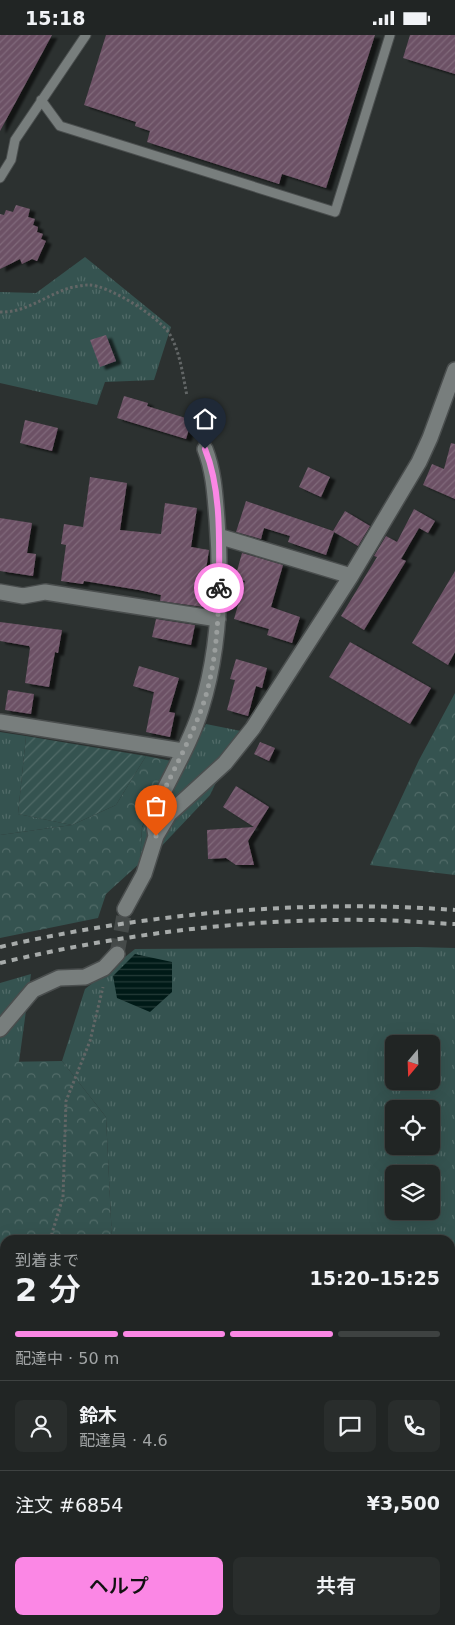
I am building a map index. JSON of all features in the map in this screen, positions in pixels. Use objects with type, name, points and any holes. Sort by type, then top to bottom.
[{"type":"street","points":[[125,909],[144,874],[156,836],[169,814],[225,763],[253,728],[351,575],[419,461],[430,438],[455,370]]},
{"type":"street","points":[[156,836],[153,819],[158,803],[200,712],[212,671],[218,619],[218,536],[213,479],[205,449]]},
{"type":"street","points":[[218,536],[351,575]]},
{"type":"street","points":[[0,592],[23,596],[45,592],[218,619]]},
{"type":"street","points":[[0,722],[183,751]]},
{"type":"street","points":[[0,1029],[33,990],[59,978],[85,977],[104,968],[117,954]]},
{"type":"lane","points":[[0,178],[11,160],[15,140],[86,35]]},
{"type":"lane","points":[[41,100],[60,126],[335,212],[390,35]]},
{"type":"path","points":[[0,311],[13,312],[69,288],[88,285],[108,289],[158,320],[170,334],[187,396]]},
{"type":"path","points":[[52,1235],[63,1197],[66,1101],[90,1041],[103,991],[104,968]]},
{"type":"green space","points":[[85,257],[171,327],[154,380],[105,382],[97,405],[0,383],[0,292],[36,293]]},
{"type":"green space","points":[[455,693],[455,875],[370,865],[419,760]]},
{"type":"green space","points":[[206,724],[241,731],[210,795],[155,853],[140,863],[142,828],[172,761],[185,761]]},
{"type":"green space","points":[[0,732],[26,736],[18,814],[72,825],[0,835]]},
{"type":"green space","points":[[26,736],[146,756],[116,805],[72,825],[18,814]]},
{"type":"green space","points":[[146,756],[172,761],[142,827],[140,863],[106,894],[98,918],[0,938],[0,835],[72,825],[116,805]]},
{"type":"green space","points":[[455,948],[455,1235],[112,1235],[106,1117],[62,1061],[85,989],[135,949]]},
{"type":"green space","points":[[31,974],[19,1062],[0,1062],[0,983]]},
{"type":"green space","points":[[62,1061],[106,1117],[112,1235],[0,1235],[0,1062]]},
{"type":"shaded area","points":[[135,954],[172,962],[172,992],[150,1012],[117,998],[113,976]]},
{"type":"building","points":[[0,35],[52,35],[0,131]]},
{"type":"building","points":[[106,35],[375,35],[326,188],[282,174],[279,184],[147,142],[150,131],[135,126],[136,122],[84,105]]},
{"type":"building","points":[[410,35],[455,35],[455,74],[403,58]]},
{"type":"building","points":[[16,205],[30,209],[28,217],[35,219],[33,225],[38,227],[37,232],[43,234],[41,239],[46,241],[37,261],[32,259],[22,264],[20,259],[0,269],[0,214],[4,215],[6,210],[13,212]]},
{"type":"building","points":[[106,335],[116,361],[100,367],[90,340]]},
{"type":"building","points":[[124,396],[148,403],[147,406],[192,420],[186,439],[117,418]]},
{"type":"building","points":[[25,420],[58,428],[52,451],[20,443]]},
{"type":"building","points":[[451,443],[455,444],[455,499],[423,485],[432,464],[444,469]]},
{"type":"building","points":[[308,467],[330,477],[321,497],[299,487]]},
{"type":"building","points":[[90,477],[127,483],[120,530],[161,534],[165,503],[197,508],[191,547],[209,550],[204,582],[208,583],[204,607],[160,601],[161,595],[139,590],[84,581],[83,584],[61,581],[66,545],[61,544],[64,524],[83,527]]},
{"type":"building","points":[[246,501],[333,531],[345,511],[370,526],[358,546],[334,532],[326,555],[288,542],[290,536],[264,528],[261,539],[236,532]]},
{"type":"building","points":[[414,509],[435,521],[428,533],[419,528],[401,559],[406,561],[364,630],[341,616],[377,557],[374,556],[386,536],[397,542]]},
{"type":"building","points":[[0,518],[32,523],[27,553],[36,554],[33,576],[0,571]]},
{"type":"building","points":[[242,553],[283,565],[271,607],[300,617],[292,643],[267,635],[269,629],[234,619],[245,581],[235,578]]},
{"type":"building","points":[[455,571],[455,652],[448,665],[412,643]]},
{"type":"building","points":[[156,619],[195,625],[191,645],[152,637]]},
{"type":"building","points":[[0,622],[62,630],[58,653],[55,652],[49,687],[25,683],[30,648],[29,646],[0,641]]},
{"type":"building","points":[[350,642],[431,688],[410,724],[329,677]]},
{"type":"building","points":[[236,659],[267,668],[262,688],[256,686],[248,716],[227,710],[235,680],[230,679]]},
{"type":"building","points":[[139,666],[179,678],[169,712],[175,713],[170,737],[146,732],[154,692],[133,686]]},
{"type":"building","points":[[8,690],[34,694],[31,714],[5,710]]},
{"type":"building","points":[[260,742],[275,748],[269,761],[254,754]]},
{"type":"building","points":[[236,786],[269,807],[248,841],[254,865],[236,865],[226,858],[208,859],[207,830],[254,827],[223,807]]},
{"type":"tunnel","points":[[117,954],[125,909]]},
{"type":"railway","points":[[0,947],[112,925],[226,912],[341,906],[455,910]]},
{"type":"railway","points":[[0,963],[138,936],[231,925],[325,920],[382,920],[455,924]]},
{"type":"way so far","points":[[156,836],[153,819],[158,803],[200,712],[212,671],[218,619],[219,588]]},
{"type":"route","points":[[205,449],[210,462],[216,497],[219,588]]}]
